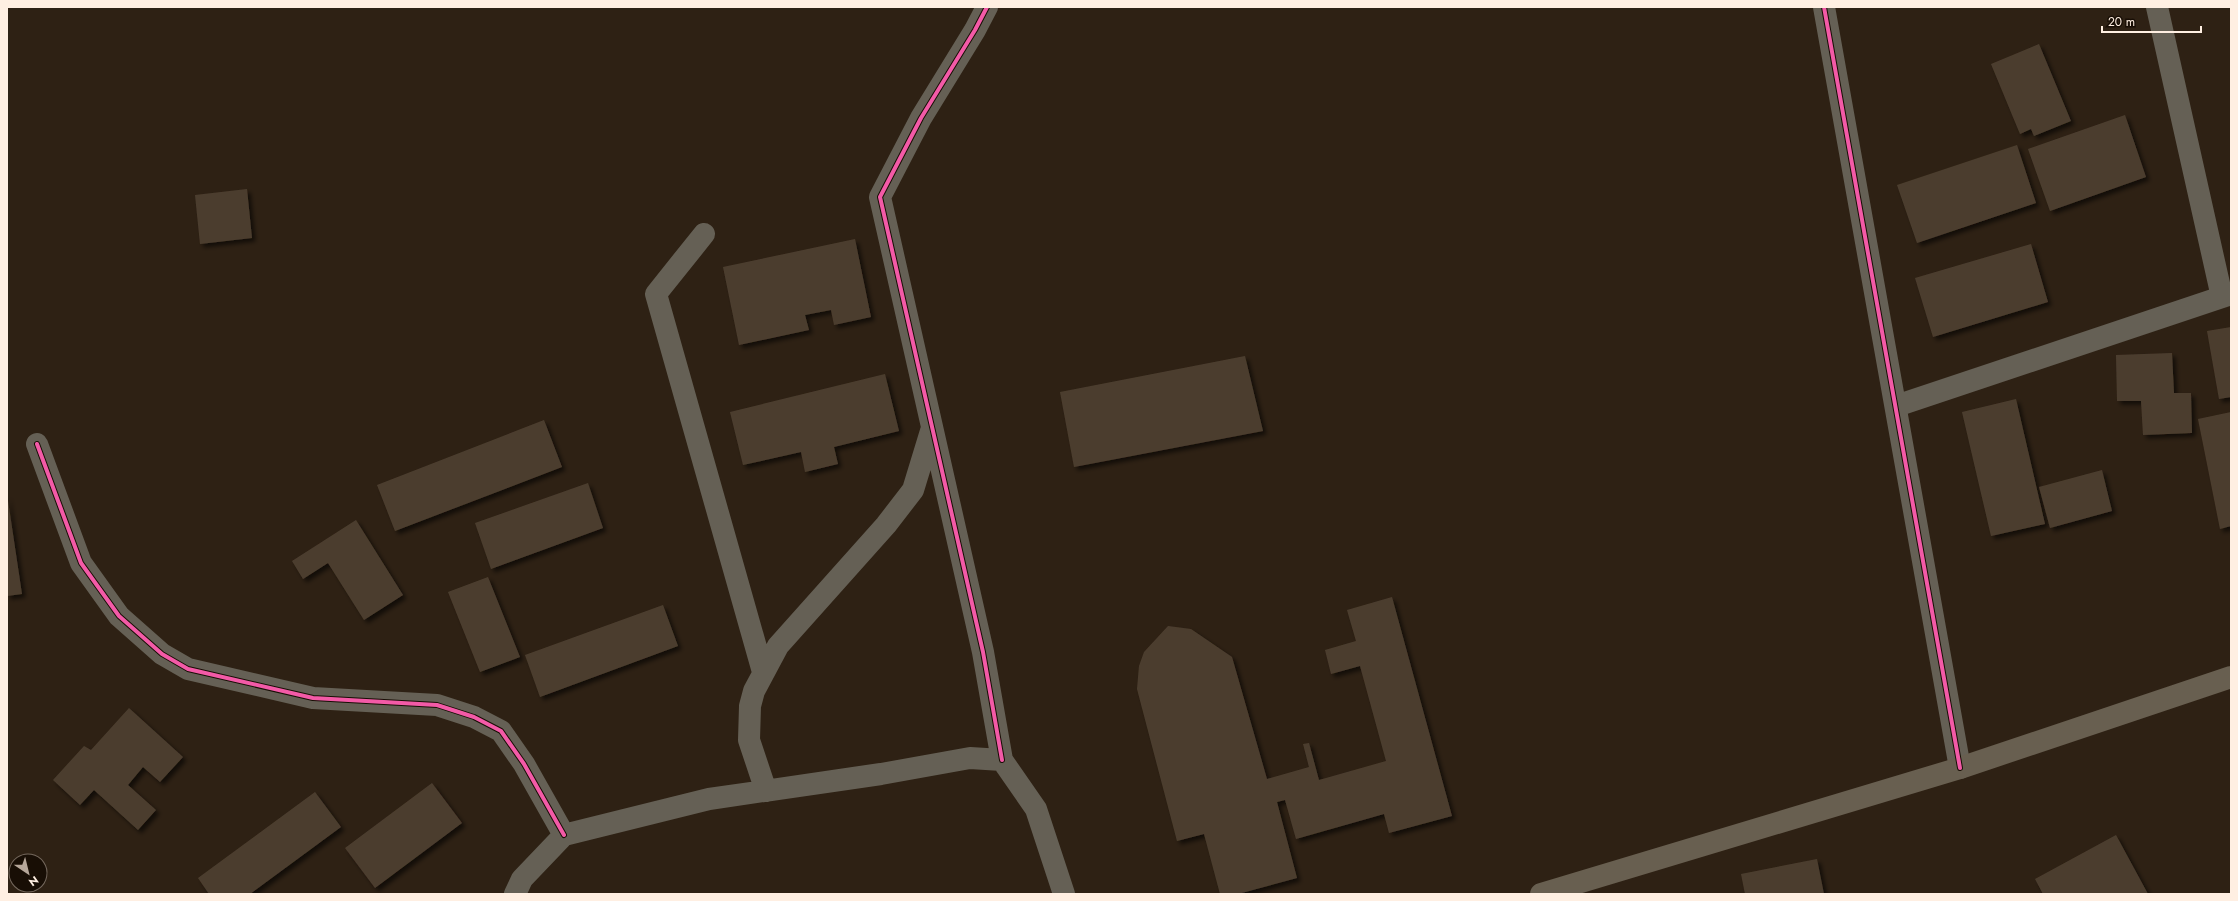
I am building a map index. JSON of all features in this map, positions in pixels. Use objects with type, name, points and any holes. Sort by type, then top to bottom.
[{"type":"main road","points":[[1541,894],[1960,768],[2231,677]]},
{"type":"street","points":[[987,7],[975,30],[921,118],[880,197],[931,430],[983,652],[1002,760],[1036,809],[1064,894]]},
{"type":"street","points":[[1824,7],[1960,768]]},
{"type":"street","points":[[1896,406],[2226,295],[2156,7]]},
{"type":"street","points":[[704,234],[656,294],[763,672]]},
{"type":"street","points":[[766,791],[749,740],[748,724],[754,691],[778,646],[886,525],[913,490],[931,430]]},
{"type":"street","points":[[37,444],[81,563],[119,616],[162,654],[188,669],[313,698],[437,705],[474,717],[501,731],[524,764],[564,835]]},
{"type":"street","points":[[514,894],[522,879],[564,835],[708,799],[970,758],[1002,760]]},
{"type":"building","points":[[2039,44],[2071,121],[2034,136],[2031,129],[2020,134],[1991,64]]},
{"type":"building","points":[[2125,115],[2146,177],[2050,211],[2028,149]]},
{"type":"building","points":[[2017,145],[2036,203],[1917,243],[1897,185]]},
{"type":"building","points":[[247,189],[252,238],[200,244],[195,195]]},
{"type":"building","points":[[855,239],[871,317],[834,325],[831,310],[805,315],[809,330],[739,345],[723,267]]},
{"type":"building","points":[[2031,244],[2048,302],[1933,337],[1915,278]]},
{"type":"building","points":[[2231,327],[2231,397],[2219,399],[2207,331]]},
{"type":"building","points":[[2172,353],[2174,393],[2191,393],[2192,433],[2143,435],[2141,401],[2117,401],[2116,355]]},
{"type":"building","points":[[1245,356],[1263,431],[1074,467],[1060,392]]},
{"type":"building","points":[[885,374],[899,431],[834,447],[838,464],[805,472],[801,452],[743,465],[730,412]]},
{"type":"building","points":[[2016,399],[2045,524],[1991,536],[1962,412]]},
{"type":"building","points":[[2231,412],[2231,526],[2220,529],[2198,419]]},
{"type":"building","points":[[544,420],[562,467],[395,531],[377,485]]},
{"type":"building","points":[[2102,470],[2112,511],[2050,528],[2039,487]]},
{"type":"building","points":[[588,483],[603,528],[491,569],[475,523]]},
{"type":"building","points":[[7,494],[22,594],[7,596]]},
{"type":"building","points":[[356,520],[403,595],[364,620],[328,563],[303,579],[292,561]]},
{"type":"building","points":[[488,577],[520,657],[480,672],[448,592]]},
{"type":"building","points":[[1392,597],[1452,816],[1389,833],[1384,814],[1296,839],[1285,800],[1277,802],[1297,878],[1238,894],[1220,894],[1204,834],[1177,841],[1137,689],[1139,666],[1144,652],[1168,626],[1191,629],[1232,657],[1267,779],[1309,767],[1303,744],[1309,743],[1319,780],[1386,761],[1360,666],[1331,674],[1325,650],[1356,641],[1347,610]]},
{"type":"building","points":[[663,605],[678,646],[540,697],[525,655]]},
{"type":"building","points":[[129,708],[183,757],[160,782],[143,767],[128,785],[156,810],[138,830],[94,790],[80,805],[53,780],[84,746],[91,750]]},
{"type":"building","points":[[432,783],[462,823],[375,888],[345,848]]},
{"type":"building","points":[[315,792],[341,827],[250,894],[209,894],[198,878]]},
{"type":"building","points":[[2116,835],[2148,894],[2043,894],[2035,879]]},
{"type":"building","points":[[1817,859],[1824,894],[1745,894],[1741,874]]},
{"type":"cycle path","points":[[987,7],[975,30],[921,118],[880,197],[983,652],[1002,760]]},
{"type":"cycle path","points":[[1824,7],[1960,768]]},
{"type":"cycle path","points":[[37,444],[81,563],[119,616],[162,654],[188,669],[313,698],[437,705],[474,717],[501,731],[524,764],[564,835]]}]
